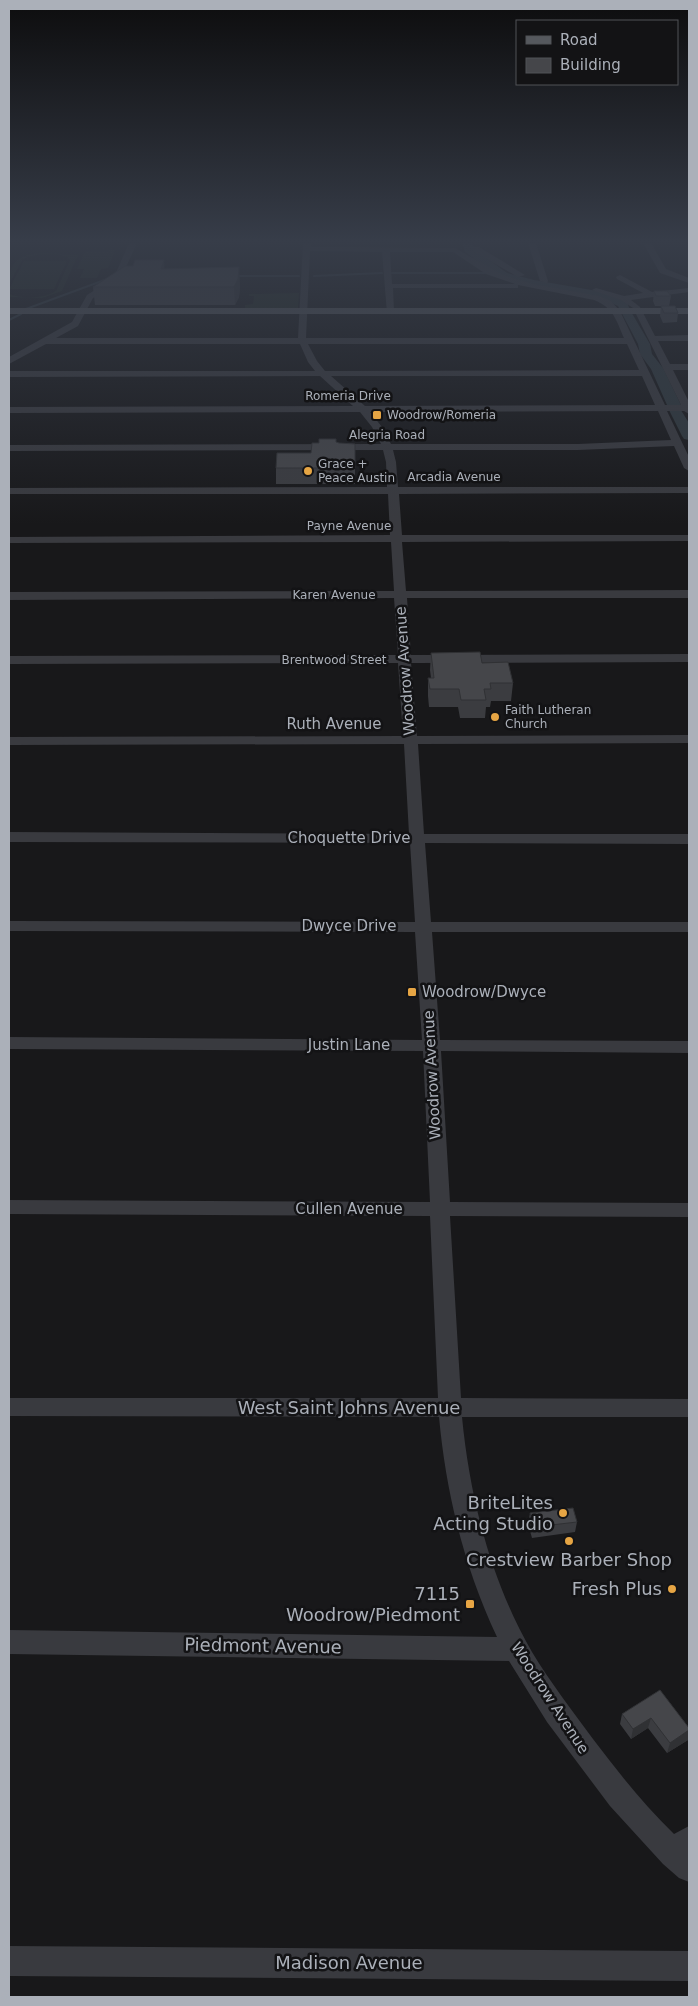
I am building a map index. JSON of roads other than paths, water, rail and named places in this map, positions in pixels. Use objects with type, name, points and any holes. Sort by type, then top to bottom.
[{"type":"street","points":[[9,361],[54,337]]},
{"type":"street","name":"Woodrow Avenue","points":[[303,337],[310,358],[323,373],[362,409],[378,428],[388,448],[391,462],[431,1045],[453,1456],[466,1520],[494,1600],[517,1649],[542,1691],[606,1779],[639,1819],[684,1854]]},
{"type":"street","points":[[626,337],[689,468]]},
{"type":"street","points":[[687,404],[652,338],[689,338]]},
{"type":"street","points":[[46,341],[628,341]]},
{"type":"street","points":[[667,367],[689,367]]},
{"type":"street","points":[[9,374],[645,373]]},
{"type":"street","name":"Romeria Drive","points":[[9,410],[662,408],[687,404]]},
{"type":"street","name":"Alegria Road","points":[[9,448],[578,447],[676,443]]},
{"type":"street","name":"Arcadia Avenue","points":[[9,491],[689,490]]},
{"type":"street","name":"Payne Avenue","points":[[9,540],[689,538]]},
{"type":"street","name":"Karen Avenue","points":[[9,596],[689,594]]},
{"type":"street","name":"Brentwood Street","points":[[9,660],[689,658]]},
{"type":"street","name":"Ruth Avenue","points":[[9,741],[689,739]]},
{"type":"street","name":"Choquette Drive","points":[[9,837],[689,839]]},
{"type":"street","name":"Dwyce Drive","points":[[9,926],[689,927]]},
{"type":"street","name":"Justin Lane","points":[[9,1043],[689,1046]]},
{"type":"street","name":"Cullen Avenue","points":[[9,1207],[689,1210]]},
{"type":"street","name":"West Saint Johns Avenue","points":[[9,1407],[689,1408]]},
{"type":"street","name":"Piedmont Avenue","points":[[9,1642],[517,1649]]},
{"type":"street","name":"Madison Avenue","points":[[9,1961],[689,1966]]},
{"type":"waterway","points":[[640,337],[646,354],[657,368],[674,405]]},
{"type":"waterway","points":[[676,410],[689,436]]},
{"type":"place","name":"Woodrow/Romeria","points":[[377,415]]},
{"type":"place","name":"Grace + Peace Austin","points":[[308,471]]},
{"type":"place","name":"Faith Lutheran Church","points":[[495,717]]},
{"type":"place","name":"Woodrow/Dwyce","points":[[412,992]]},
{"type":"place","name":"BriteLites Acting Studio","points":[[563,1513]]},
{"type":"place","name":"Crestview Barber Shop","points":[[569,1541]]},
{"type":"place","name":"Fresh Plus","points":[[672,1589]]},
{"type":"place","name":"7115 Woodrow/Piedmont","points":[[470,1604]]}]
